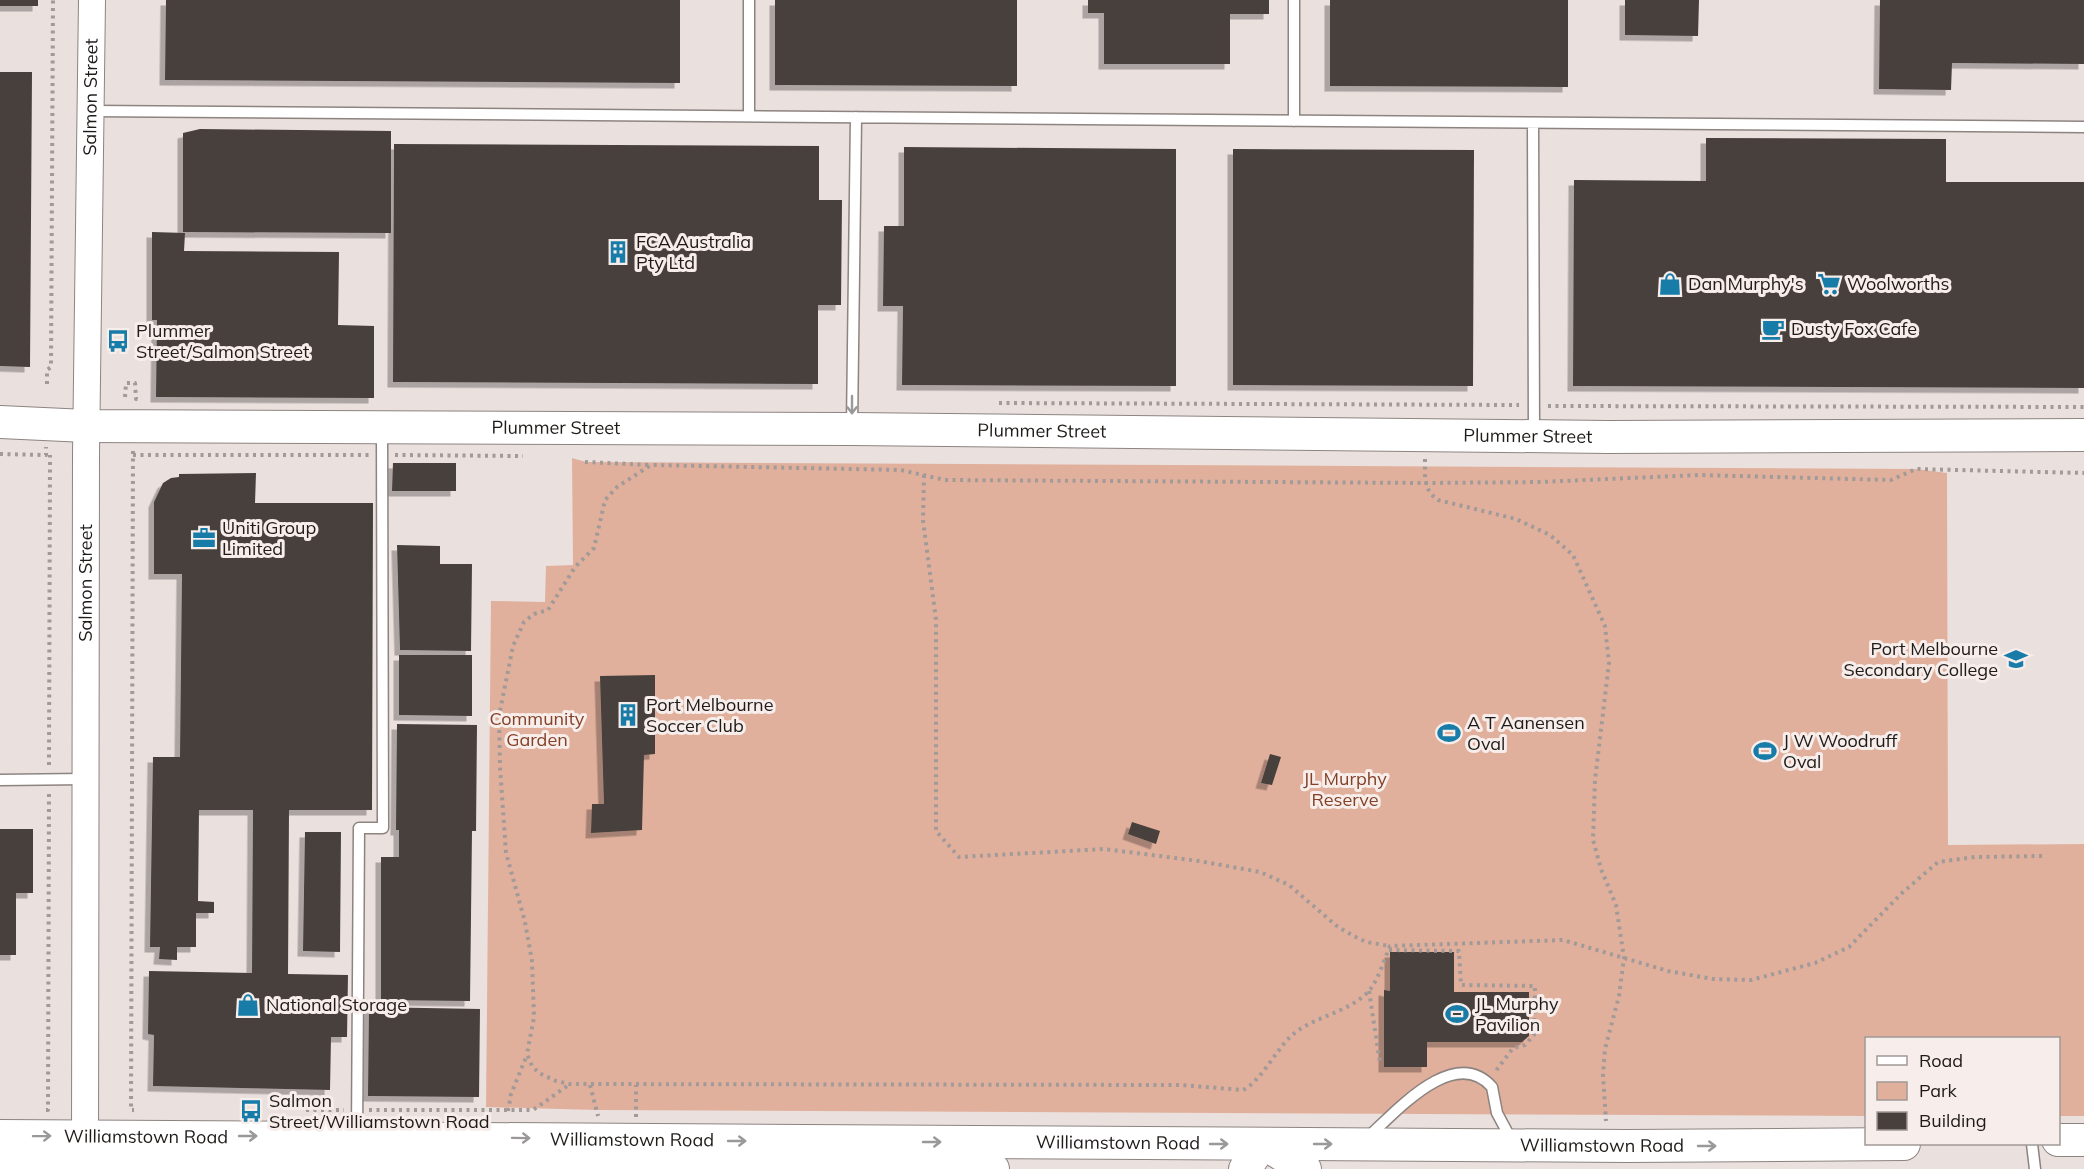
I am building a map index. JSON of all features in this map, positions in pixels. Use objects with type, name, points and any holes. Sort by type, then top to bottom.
[{"type":"main road","name":"Plummer Street","points":[[0,422],[382,442],[852,429],[1424,420],[1534,437],[2069,436]]},
{"type":"main road","points":[[2069,436],[2084,451]]},
{"type":"main road","name":"Williamstown Road","points":[[0,1136],[85,1150]]},
{"type":"main road","name":"Williamstown Road","points":[[0,1166],[85,1150],[602,1140],[1257,1152],[1360,1144],[1514,1144],[1622,1153],[1865,1144]]},
{"type":"main road","points":[[2060,1140],[2084,1140]]},
{"type":"main road","name":"Williamstown Road","points":[[357,1143],[993,1169]]},
{"type":"main road","points":[[1257,1152],[1305,1169]]},
{"type":"street","name":"Salmon Street","points":[[85,1150],[86,426],[92,0]]},
{"type":"lane","points":[[748,116],[749,0]]},
{"type":"lane","points":[[1294,0],[1294,121]]},
{"type":"lane","points":[[92,111],[2084,127]]},
{"type":"lane","points":[[852,429],[856,117]]},
{"type":"lane","points":[[1533,123],[1534,437]]},
{"type":"lane","points":[[357,1143],[359,828],[383,828],[382,442]]},
{"type":"lane","points":[[0,780],[85,779]]},
{"type":"lane","points":[[1360,1144],[1400,1108],[1444,1076],[1463,1074],[1487,1082],[1494,1092],[1499,1118],[1514,1144]]},
{"type":"lane","points":[[2032,1145],[2035,1169]]},
{"type":"path","points":[[47,384],[48,370],[51,367],[53,0]]},
{"type":"path","points":[[125,397],[126,383],[135,383],[136,399],[148,399]]},
{"type":"path","points":[[995,403],[1424,420],[1534,406],[2084,407]]},
{"type":"path","points":[[1424,420],[1426,483],[1429,494],[1438,500],[1516,519],[1550,535],[1573,555],[1605,626],[1609,663],[1595,780],[1593,840],[1601,869],[1616,905],[1624,958],[1619,996],[1610,1026],[1602,1075],[1605,1115],[1622,1153]]},
{"type":"path","points":[[143,1110],[131,1110],[133,454],[382,442],[523,456]]},
{"type":"path","points":[[0,454],[46,454]]},
{"type":"path","points":[[585,462],[901,470],[945,480],[1426,483],[1540,482],[1698,475],[1891,480],[1916,469],[2084,473]]},
{"type":"path","points":[[508,1111],[511,1094],[527,1054],[534,1017],[532,961],[525,922],[506,853],[499,729],[509,663],[519,628],[534,614],[548,610],[575,567],[594,548],[602,507],[609,494],[651,465]]},
{"type":"path","points":[[924,475],[923,519],[936,620],[936,831],[958,857],[1104,849],[1199,861],[1260,872],[1290,885],[1338,927],[1366,942],[1389,948],[1459,951],[1461,985],[1535,986],[1534,1035],[1526,1045],[1514,1048],[1487,1082]]},
{"type":"path","points":[[1389,948],[1563,940],[1668,971],[1722,980],[1751,980],[1791,971],[1849,946],[1902,893],[1938,862],[1975,857],[2042,856]]},
{"type":"path","points":[[527,1054],[532,1066],[546,1078],[570,1084],[1181,1085],[1243,1090],[1288,1038],[1302,1027],[1335,1014],[1369,991],[1389,948]]},
{"type":"path","points":[[1369,991],[1380,1063]]},
{"type":"path","points":[[298,1110],[357,1143],[508,1111],[533,1110],[570,1084]]},
{"type":"path","points":[[590,1085],[602,1140]]},
{"type":"path","points":[[636,1085],[636,1110]]},
{"type":"green space","name":"JL Murphy Reserve","points":[[572,458],[586,462],[1916,469],[1947,473],[1948,845],[2084,844],[2084,1116],[2060,1116],[2060,1037],[1865,1037],[1865,1116],[596,1110],[486,1107],[491,601],[545,602],[546,566],[573,565]]},
{"type":"building","points":[[0,0],[38,0],[38,6],[0,6]]},
{"type":"building","points":[[166,0],[680,0],[680,83],[165,80]]},
{"type":"building","points":[[775,0],[1017,0],[1017,86],[775,85]]},
{"type":"building","points":[[1088,0],[1269,0],[1269,14],[1230,14],[1230,64],[1104,64],[1104,13],[1088,13]]},
{"type":"building","points":[[1330,0],[1568,0],[1568,87],[1330,86]]},
{"type":"building","points":[[1625,0],[1699,0],[1698,36],[1625,35]]},
{"type":"building","points":[[1880,0],[2084,0],[2084,64],[1952,63],[1951,90],[1879,89]]},
{"type":"building","points":[[0,72],[32,72],[30,367],[0,366]]},
{"type":"building","points":[[200,129],[391,131],[391,233],[183,232],[183,133]]},
{"type":"building","name":"Woolworths","points":[[1706,138],[1946,139],[1946,182],[2084,182],[2084,388],[1573,386],[1574,180],[1706,181]]},
{"type":"building","name":"FCA Australia Pty Ltd","points":[[394,144],[819,146],[819,200],[842,200],[841,305],[818,305],[818,384],[393,382]]},
{"type":"building","points":[[904,147],[1176,149],[1176,386],[902,385],[903,306],[883,306],[884,226],[904,226]]},
{"type":"building","points":[[1233,149],[1474,150],[1473,386],[1233,385]]},
{"type":"building","points":[[152,232],[185,233],[184,251],[339,252],[338,325],[374,326],[374,398],[156,397],[157,320],[152,320]]},
{"type":"building","points":[[393,463],[456,463],[456,491],[392,491]]},
{"type":"building","points":[[256,473],[255,503],[373,503],[372,810],[289,810],[288,974],[348,975],[347,1037],[331,1037],[330,1090],[153,1086],[154,1035],[148,1034],[149,971],[252,973],[253,810],[199,810],[198,901],[214,902],[214,913],[196,913],[196,947],[177,947],[177,960],[159,959],[160,947],[150,947],[153,757],[180,757],[182,574],[154,574],[154,502],[163,483],[171,478],[179,477],[179,474]]},
{"type":"building","points":[[397,545],[440,546],[440,564],[472,564],[471,651],[400,650]]},
{"type":"building","points":[[399,655],[472,655],[472,716],[399,715]]},
{"type":"building","name":"Port Melbourne Soccer Club","points":[[655,675],[655,754],[644,755],[642,830],[591,833],[592,804],[604,804],[600,676]]},
{"type":"building","points":[[397,724],[477,725],[476,831],[472,831],[470,1001],[381,1000],[381,857],[399,857],[399,830],[396,830]]},
{"type":"building","points":[[1270,754],[1281,757],[1272,785],[1261,783]]},
{"type":"building","points":[[1132,822],[1160,831],[1156,844],[1128,834]]},
{"type":"building","points":[[0,829],[33,829],[33,893],[16,893],[16,955],[0,955]]},
{"type":"building","name":"National Storage","points":[[305,832],[341,832],[340,952],[303,951]]},
{"type":"building","name":"JL Murphy Pavilion","points":[[1390,952],[1454,952],[1454,992],[1529,992],[1529,1036],[1522,1042],[1427,1042],[1427,1067],[1384,1067],[1384,990],[1390,991]]},
{"type":"building","points":[[369,1007],[480,1009],[479,1097],[368,1096]]},
{"type":"place","name":"FCA Australia Pty Ltd","points":[[618,252]]},
{"type":"place","name":"Dan Murphy's","points":[[1670,284]]},
{"type":"place","name":"Woolworths","points":[[1829,284]]},
{"type":"place","name":"Dusty Fox Cafe","points":[[1773,329]]},
{"type":"place","name":"Plummer Street/Salmon Street","points":[[118,341]]},
{"type":"place","name":"Uniti Group Limited","points":[[204,538]]},
{"type":"place","name":"Port Melbourne Secondary College","points":[[2016,659]]},
{"type":"place","name":"Port Melbourne Soccer Club","points":[[628,715]]},
{"type":"place","name":"A T Aanensen Oval","points":[[1449,733]]},
{"type":"place","name":"J W Woodruff Oval","points":[[1765,751]]},
{"type":"place","name":"National Storage","points":[[248,1005]]},
{"type":"place","name":"JL Murphy Pavilion","points":[[1457,1014]]},
{"type":"place","name":"Salmon Street/Williamstown Road","points":[[251,1111]]},
{"type":"park label","name":"Community Garden","points":[[537,729]]}]
